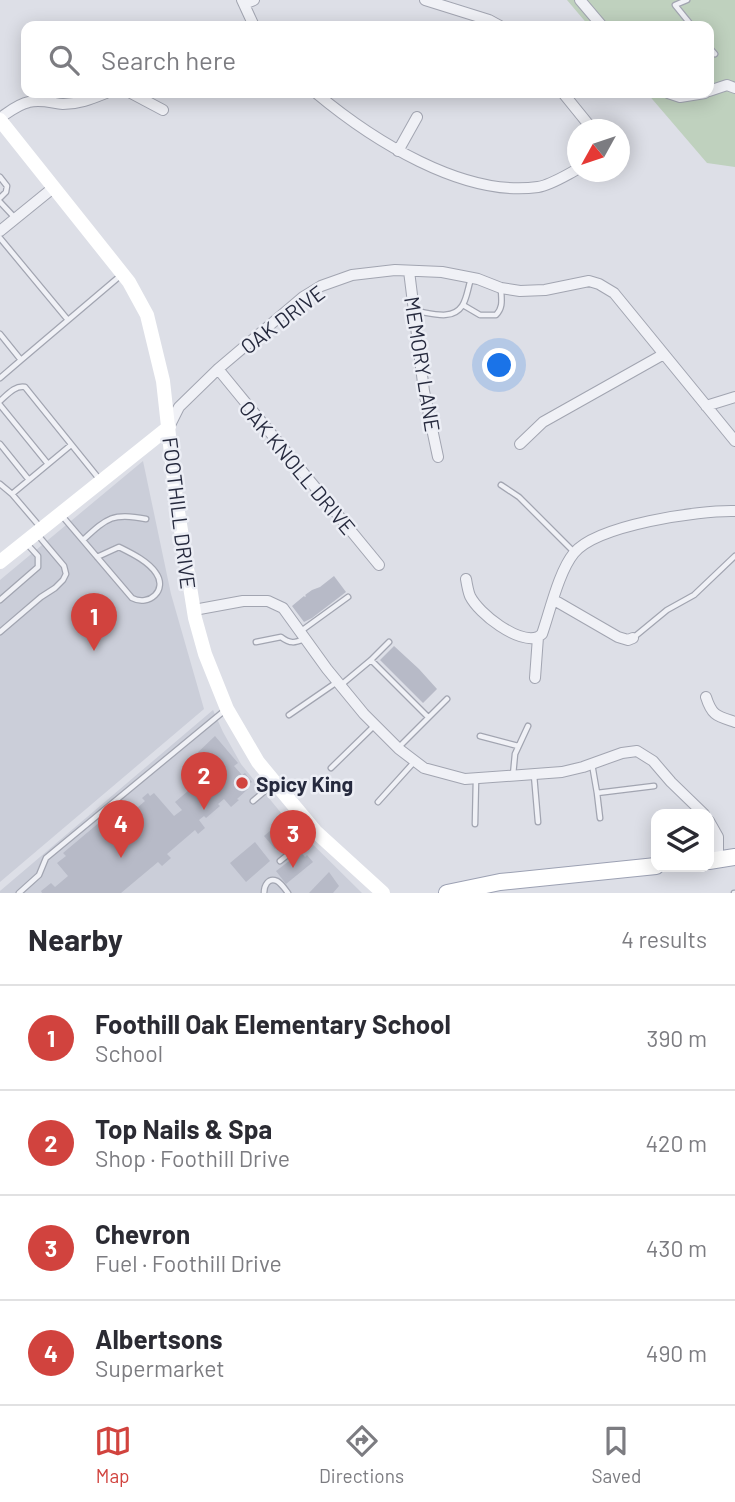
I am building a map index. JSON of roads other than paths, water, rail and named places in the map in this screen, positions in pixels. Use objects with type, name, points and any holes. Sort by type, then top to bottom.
[{"type":"main road","points":[[714,861],[735,858]]},
{"type":"main road","points":[[447,893],[500,882],[651,867]]},
{"type":"street","points":[[425,0],[441,2],[491,21]]},
{"type":"street","points":[[580,0],[598,21]]},
{"type":"street","points":[[247,1],[253,21]]},
{"type":"street","points":[[714,88],[727,85],[735,88]]},
{"type":"street","points":[[0,119],[18,106],[30,102],[62,104],[84,102],[94,98]]},
{"type":"street","points":[[140,98],[163,110]]},
{"type":"street","points":[[322,98],[363,130],[445,172],[494,187],[517,189],[542,187],[567,174]]},
{"type":"street","points":[[567,98],[584,119]]},
{"type":"street","points":[[398,150],[417,117]]},
{"type":"street","name":"FOOTHILL DRIVE","points":[[0,119],[130,282],[148,314],[163,381],[178,512],[194,610],[205,654],[227,709],[258,762],[316,832],[383,893]]},
{"type":"street","points":[[0,231],[53,188]]},
{"type":"street","name":"OAK DRIVE","points":[[0,562],[169,427],[179,407],[218,369],[303,297],[321,286],[352,275],[395,270],[442,272],[520,291],[545,290],[589,281],[599,284],[614,293],[735,441]]},
{"type":"street","name":"MEMORY LANE","points":[[409,271],[424,391],[438,457]]},
{"type":"street","points":[[520,444],[543,422],[664,354]]},
{"type":"street","name":"OAK KNOLL DRIVE","points":[[218,369],[379,565]]},
{"type":"street","points":[[706,406],[735,397]]},
{"type":"street","points":[[143,447],[154,449],[164,457],[175,482]]},
{"type":"street","points":[[466,579],[470,597],[486,616],[526,639],[536,639],[542,634],[564,569],[574,553],[589,541],[627,527],[679,515],[735,511]]},
{"type":"street","points":[[554,600],[618,636],[628,640],[633,638]]},
{"type":"street","points":[[194,610],[243,601],[268,601],[284,608],[364,715],[424,768],[465,779],[562,772],[622,753],[638,751],[653,761],[670,782],[699,809]]},
{"type":"street","points":[[535,678],[538,637]]},
{"type":"street","points":[[706,697],[710,710],[717,716],[735,722]]},
{"type":"street","points":[[714,830],[718,837],[714,856]]},
{"type":"lane","points":[[687,0],[676,5],[688,21]]},
{"type":"lane","points":[[0,177],[6,186],[6,192],[0,200],[15,219]]},
{"type":"lane","points":[[0,238],[68,320]]},
{"type":"lane","points":[[0,378],[122,274]]},
{"type":"lane","points":[[414,311],[448,316],[463,305],[471,278]]},
{"type":"lane","points":[[463,305],[480,315],[496,315],[502,305],[501,288]]},
{"type":"lane","points":[[0,334],[22,360]]},
{"type":"lane","points":[[48,464],[0,403],[19,386],[24,387],[101,481]]},
{"type":"lane","points":[[0,444],[29,480]]},
{"type":"lane","points":[[12,494],[71,445]]},
{"type":"lane","points":[[0,484],[12,494],[35,534],[64,566],[66,574],[55,588],[0,632]]},
{"type":"lane","points":[[501,485],[519,497],[574,553]]},
{"type":"lane","points":[[60,513],[97,557],[132,598],[147,601],[158,593],[160,584],[157,573],[128,552],[119,547],[97,557]]},
{"type":"lane","points":[[83,540],[107,520],[128,515],[146,519]]},
{"type":"lane","points":[[0,600],[37,567],[35,534]]},
{"type":"lane","points":[[633,638],[667,610],[694,595],[735,556]]},
{"type":"lane","points":[[256,642],[281,637],[295,643],[348,597]]},
{"type":"lane","points":[[289,715],[371,660],[389,642]]},
{"type":"lane","points":[[371,660],[428,718]]},
{"type":"lane","points":[[398,747],[447,699]]},
{"type":"lane","points":[[19,893],[39,875],[47,858],[227,709]]},
{"type":"lane","points":[[331,768],[375,725]]},
{"type":"lane","points":[[513,775],[515,754],[528,726]]},
{"type":"lane","points":[[480,736],[518,746]]},
{"type":"lane","points":[[378,802],[415,761]]},
{"type":"lane","points":[[592,764],[600,818]]},
{"type":"lane","points":[[534,774],[538,822]]},
{"type":"lane","points":[[475,824],[476,778]]},
{"type":"lane","points":[[253,801],[275,783]]},
{"type":"lane","points":[[597,793],[654,786]]},
{"type":"lane","points":[[279,861],[316,832]]},
{"type":"lane","points":[[264,893],[267,883],[275,880],[288,893]]},
{"type":"place","name":"Foothill Oak Elementary School","points":[[94,651]]},
{"type":"place","name":"Spicy King","points":[[242,783]]},
{"type":"place","name":"Top Nails & Spa","points":[[204,810]]},
{"type":"place","name":"Albertsons","points":[[121,858]]},
{"type":"place","name":"Chevron","points":[[293,868]]}]
